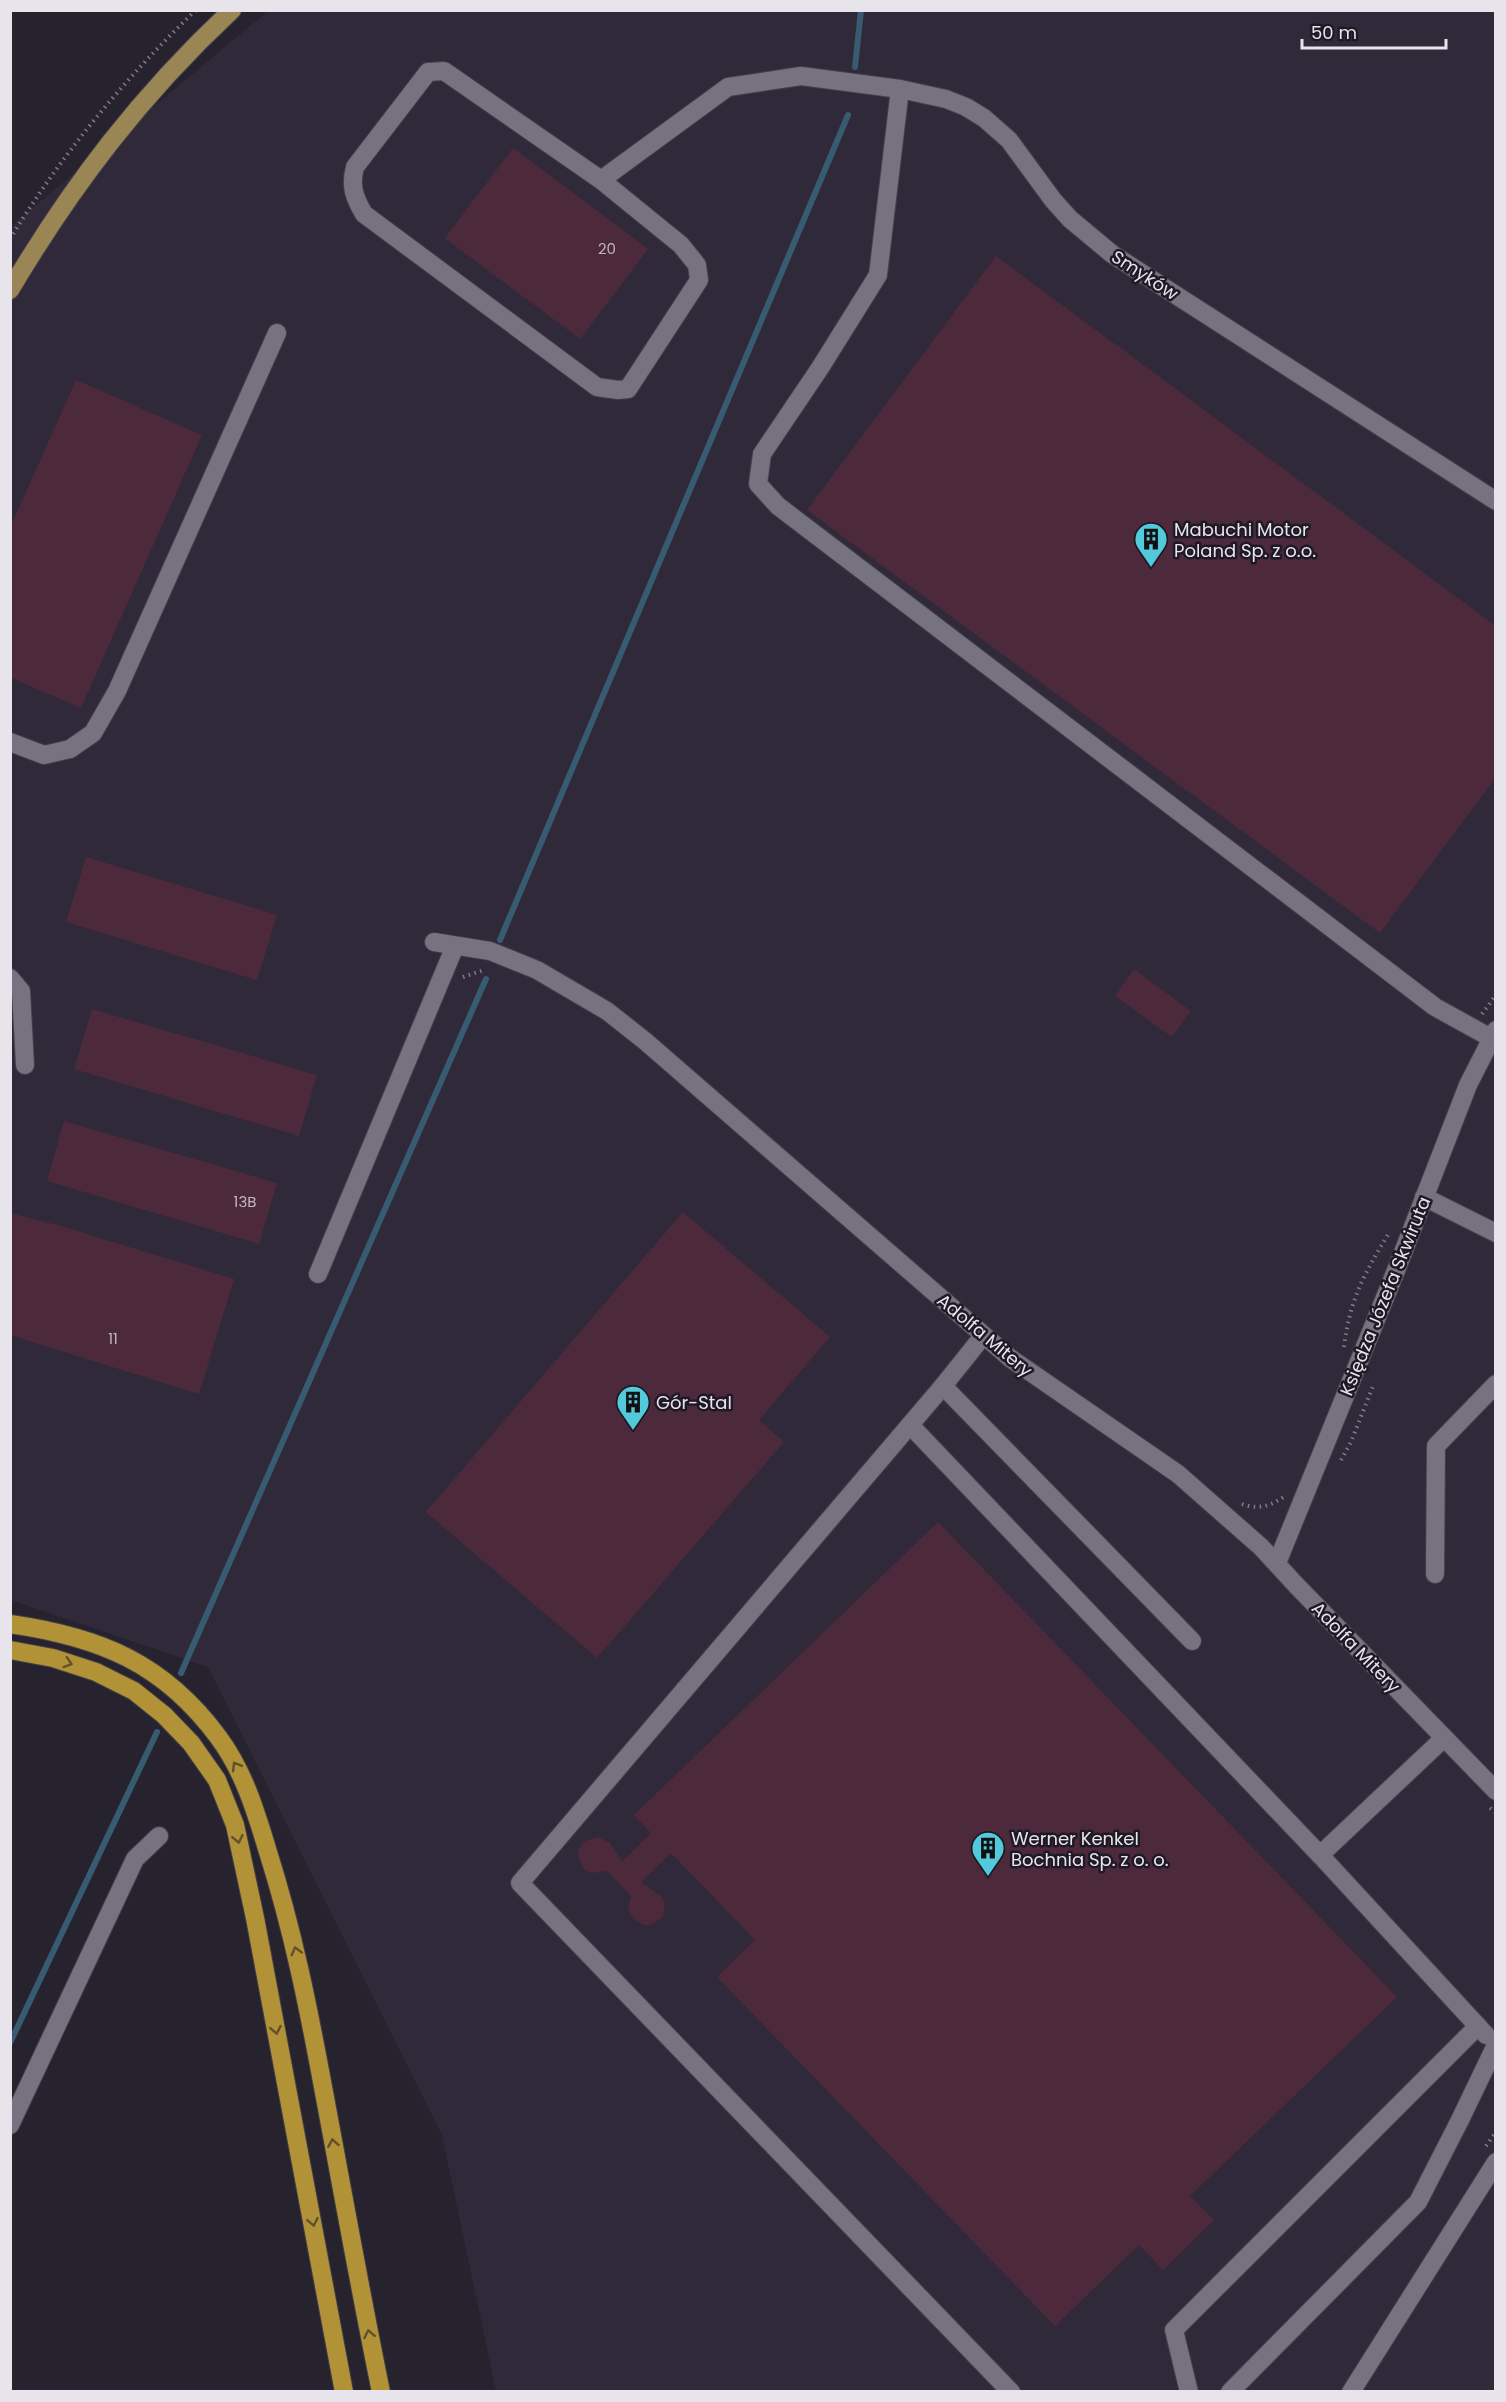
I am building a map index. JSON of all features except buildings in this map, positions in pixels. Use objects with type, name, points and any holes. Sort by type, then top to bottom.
[{"type":"highway","points":[[10,1624],[69,1635],[106,1647],[147,1667],[199,1714],[220,1739],[241,1774],[258,1818],[282,1894],[303,1975],[381,2391]]},
{"type":"highway","points":[[10,1650],[53,1658],[96,1672],[134,1691],[164,1714],[191,1743],[217,1780],[235,1825],[255,1918],[345,2391]]},
{"type":"main road","points":[[10,290],[42,237],[99,155],[166,77],[232,10]]},
{"type":"street","points":[[444,71],[601,180],[681,245],[697,265],[698,272],[699,280],[628,389],[597,387],[364,214],[353,196],[351,180],[355,167],[428,72],[444,71]]},
{"type":"street","name":"Smyków","points":[[601,180],[728,87],[801,76],[900,89],[946,99],[984,118],[1009,140],[1053,200],[1070,219],[1112,254],[1496,501]]},
{"type":"street","points":[[900,89],[878,275],[820,368],[762,454],[758,484],[788,513],[1435,1007],[1487,1033]]},
{"type":"street","points":[[10,742],[44,755],[70,749],[93,733],[117,691],[277,333]]},
{"type":"street","name":"Adolfa Mitery","points":[[434,942],[490,951],[537,970],[607,1011],[705,1092],[983,1336],[1040,1380],[1178,1474],[1277,1563],[1496,1791]]},
{"type":"street","points":[[318,1274],[455,946]]},
{"type":"street","points":[[10,978],[21,991],[25,1065]]},
{"type":"street","name":"Księdza Józefa Skwiruta","points":[[1277,1563],[1424,1197],[1487,1033]]},
{"type":"street","points":[[1424,1197],[1496,1233]]},
{"type":"street","points":[[983,1336],[520,1883],[1011,2391]]},
{"type":"street","points":[[1435,1574],[1436,1446],[1496,1384]]},
{"type":"street","points":[[943,1386],[1192,1641]]},
{"type":"street","points":[[910,1425],[1320,1855],[1496,2045],[1418,2202],[1230,2391]]},
{"type":"street","points":[[1320,1855],[1444,1738]]},
{"type":"street","points":[[10,2125],[135,1859],[159,1836]]},
{"type":"street","points":[[1189,2391],[1174,2330],[1478,2026]]},
{"type":"street","points":[[1352,2391],[1496,2162]]},
{"type":"path","points":[[10,239],[67,156],[114,97],[196,10]]},
{"type":"path","points":[[1487,1033],[1496,995]]},
{"type":"path","points":[[1342,1357],[1352,1302],[1361,1280],[1391,1231]]},
{"type":"path","points":[[1235,1500],[1249,1507],[1270,1506],[1285,1496],[1290,1488]]},
{"type":"shaded area","points":[[268,11],[1495,11],[1495,2391],[496,2391],[442,2135],[208,1667],[11,1600],[11,226]]},
{"type":"waterway","points":[[855,67],[861,10]]},
{"type":"waterway","points":[[500,940],[848,115]]},
{"type":"waterway","points":[[181,1673],[486,979]]},
{"type":"waterway","points":[[10,2043],[157,1732]]},
{"type":"place","name":"Mabuchi Motor Poland Sp. z o.o.","points":[[1151,568]]},
{"type":"place","name":"Gór-Stal","points":[[633,1431]]},
{"type":"place","name":"Werner Kenkel Bochnia Sp. z o. o.","points":[[988,1877]]}]
